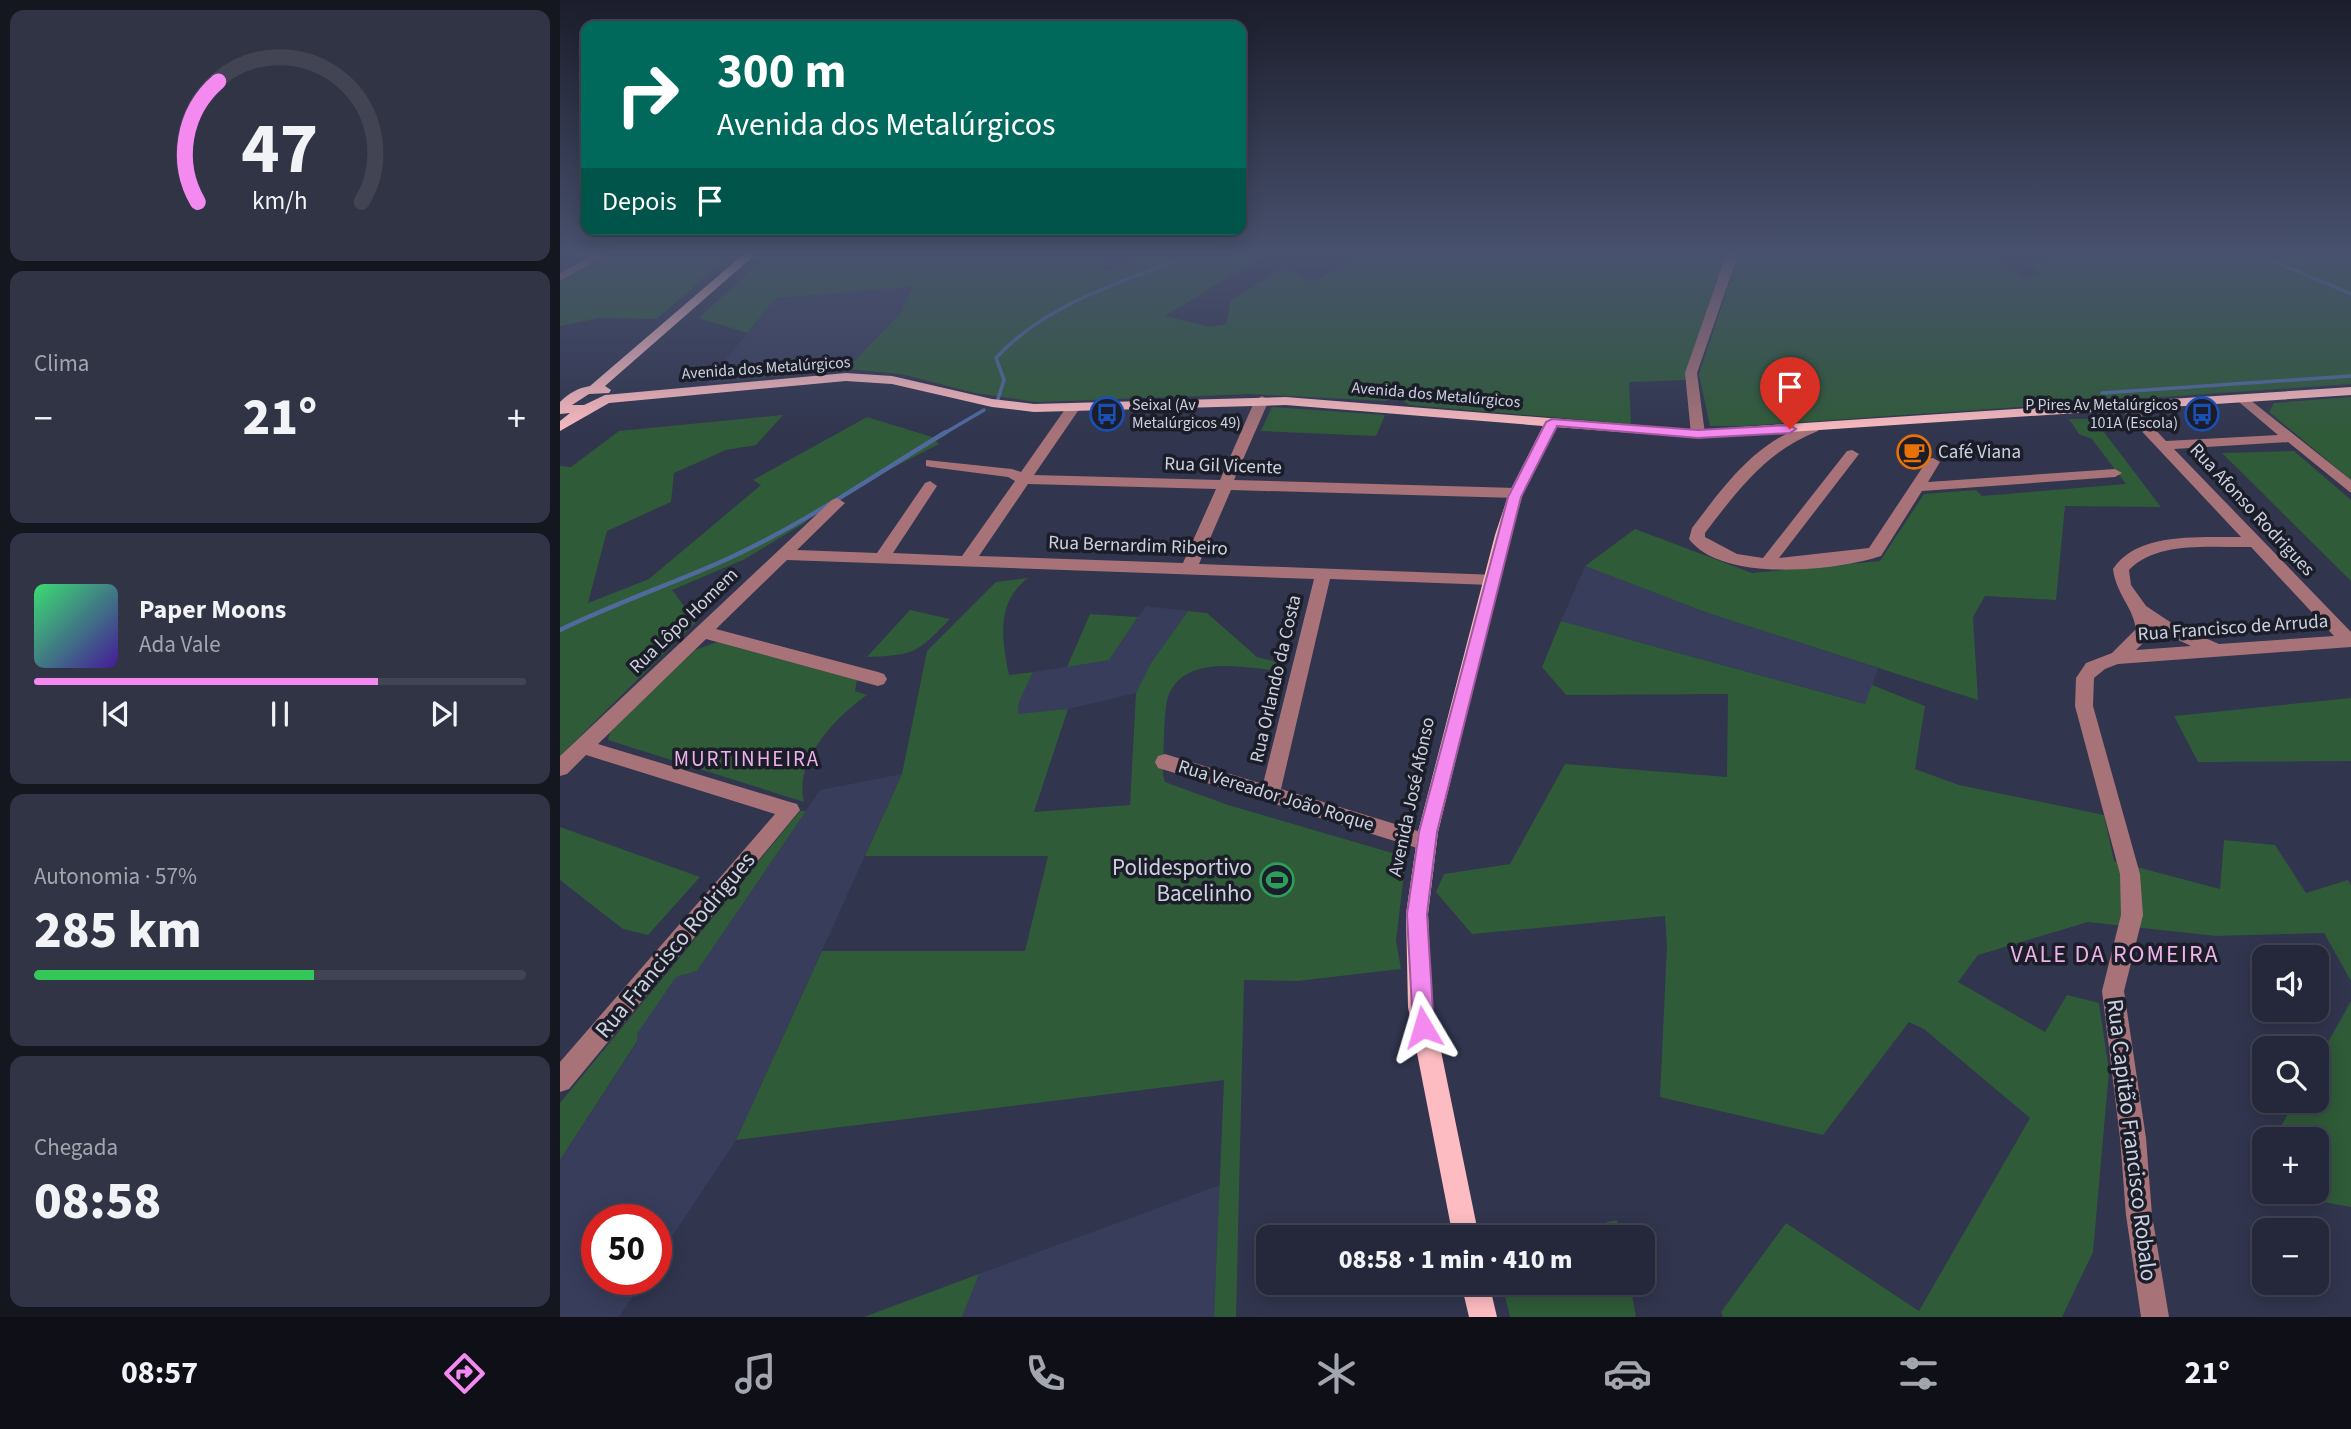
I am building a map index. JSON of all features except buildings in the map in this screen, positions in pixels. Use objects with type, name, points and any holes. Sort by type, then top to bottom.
[{"type":"main road","points":[[665,327],[679,313]]},
{"type":"main road","points":[[585,409],[570,410],[563,403],[594,389],[680,313]]},
{"type":"main road","name":"Avenida dos Metalúrgicos","points":[[605,399],[846,377],[892,380],[1013,406],[1073,408],[1262,400],[1698,434],[2351,391]]},
{"type":"main road","points":[[560,427],[605,399],[606,391],[594,389]]},
{"type":"main road","name":"Avenida José Afonso","points":[[1464,1225],[1420,1007],[1417,914],[1427,842],[1491,579],[1516,493],[1552,422]]},
{"type":"main road","points":[[1478,1295],[1483,1317]]},
{"type":"street","points":[[1698,434],[1691,373],[1711,313]]},
{"type":"street","points":[[2244,398],[2351,488]]},
{"type":"street","points":[[1189,568],[1262,400]]},
{"type":"street","name":"Rua Afonso Rodrigues","points":[[2126,407],[2350,641]]},
{"type":"street","points":[[967,561],[1073,408]]},
{"type":"street","points":[[1813,428],[1784,437],[1762,453],[1697,532],[1697,540],[1707,549],[1748,563],[1828,560],[1875,552],[1933,462]]},
{"type":"street","points":[[1762,453],[1767,431]]},
{"type":"street","points":[[2164,445],[2291,438]]},
{"type":"street","points":[[1768,562],[1853,454]]},
{"type":"street","name":"Rua Gil Vicente","points":[[931,463],[1012,473],[1022,479],[1516,493]]},
{"type":"street","points":[[1917,487],[2115,473]]},
{"type":"street","points":[[882,558],[930,486]]},
{"type":"street","name":"Rua Lôpo Homem","points":[[560,768],[837,503]]},
{"type":"street","points":[[2222,649],[2175,632],[2142,612],[2126,593],[2121,582],[2122,569],[2133,556],[2152,548],[2255,541]]},
{"type":"street","name":"Rua Bernardim Ribeiro","points":[[784,555],[1491,579]]},
{"type":"street","name":"Rua Orlando da Costa","points":[[1270,794],[1322,574]]},
{"type":"street","points":[[2118,658],[2145,631],[2142,612]]},
{"type":"street","points":[[703,632],[878,679]]},
{"type":"street","name":"Rua Francisco de Arruda","points":[[2118,658],[2350,641]]},
{"type":"street","name":"Rua Capitão Francisco Robalo","points":[[2118,658],[2097,663],[2086,672],[2083,688],[2093,744],[2118,821],[2130,874],[2132,915],[2113,991],[2133,1138],[2139,1216],[2155,1317]]},
{"type":"street","name":"Rua Francisco Rodrigues","points":[[560,1080],[790,810],[583,747]]},
{"type":"street","name":"Rua Vereador João Roque","points":[[1165,762],[1427,842]]},
{"type":"shaded area","points":[[763,313],[900,313],[847,369],[706,384]]},
{"type":"shaded area","points":[[1585,566],[1708,613],[1878,668],[1866,704],[1561,621]]},
{"type":"shaded area","points":[[1146,606],[1188,611],[1151,663],[1136,693],[1068,709],[1017,715],[1019,702],[1033,672],[1109,660]]},
{"type":"shaded area","points":[[902,774],[736,1140],[672,1237],[672,1204],[581,1204],[581,1295],[633,1295],[619,1317],[560,1317],[560,1160],[638,1041],[636,1034],[676,977],[697,971],[820,790]]},
{"type":"shaded area","points":[[1220,1185],[1214,1317],[962,1317],[979,1274]]},
{"type":"green space","points":[[560,313],[663,313],[657,319],[599,318],[560,326]]},
{"type":"green space","points":[[704,313],[763,313],[747,333],[699,318]]},
{"type":"green space","points":[[900,313],[1169,313],[1165,316],[1210,327],[1226,324],[1228,313],[1709,313],[1686,380],[1629,382],[1631,424],[1409,405],[1395,399],[1385,401],[1250,394],[1037,402],[975,393],[901,374],[847,369]]},
{"type":"green space","points":[[1719,313],[2351,313],[2351,384],[1745,426],[1710,426],[1699,374]]},
{"type":"green space","points":[[2351,397],[2351,480],[2269,412],[2274,403]]},
{"type":"green space","points":[[1272,407],[1385,415],[1376,436],[1261,431]]},
{"type":"green space","points":[[783,415],[756,445],[726,450],[674,473],[671,502],[607,531],[588,603],[649,579],[761,485],[753,480],[867,417],[932,437],[939,444],[836,497],[803,524],[745,559],[672,590],[696,622],[560,756],[560,466],[571,467],[619,431]]},
{"type":"green space","points":[[2069,419],[2094,419],[2161,507],[2065,506],[2056,600],[1985,596],[1973,617],[1978,700],[1708,613],[1585,566],[1635,529],[1752,573],[1880,561],[1924,494],[1976,490],[1982,496],[2126,484],[2092,439],[2079,434]]},
{"type":"green space","points":[[2294,451],[2351,500],[2351,581],[2222,453]]},
{"type":"green space","points":[[1028,578],[1010,599],[1003,636],[1009,675],[1033,672],[1019,702],[1018,714],[1068,709],[1034,812],[1130,805],[1136,693],[1151,663],[1188,611],[1207,613],[1257,657],[1285,664],[1283,671],[1237,666],[1204,668],[1190,672],[1178,681],[1167,701],[1164,733],[1165,782],[1228,805],[1406,857],[1396,941],[1401,969],[1297,981],[1244,980],[1236,1317],[1214,1317],[1224,1080],[736,1140],[822,951],[1025,951],[1048,856],[865,856],[902,774],[927,651],[996,582]]},
{"type":"green space","points":[[910,610],[950,619],[930,639],[914,650],[896,655],[867,657]]},
{"type":"green space","points":[[1090,614],[1138,617],[1109,660],[1067,667]]},
{"type":"green space","points":[[1561,621],[1865,704],[1872,685],[1925,706],[1915,769],[1959,785],[2104,815],[2114,861],[2220,889],[2224,840],[2275,845],[2306,893],[2348,880],[2351,886],[2351,981],[2324,933],[2216,936],[2088,922],[1978,955],[1958,982],[2045,1032],[2067,995],[2099,1003],[2109,1071],[2093,1252],[2062,1317],[1723,1317],[1721,1312],[1786,1223],[1919,1311],[2030,1118],[1924,1029],[1909,1022],[1823,1135],[1660,1097],[1667,945],[1665,916],[1472,934],[1436,892],[1444,874],[1510,864],[1565,764],[1727,777],[1728,694],[1566,695],[1542,667]]},
{"type":"green space","points":[[717,642],[857,680],[855,691],[867,695],[831,727],[811,755],[802,786],[804,802],[608,740],[610,732],[695,650]]},
{"type":"green space","points":[[2351,698],[2351,761],[2198,762],[2174,716]]},
{"type":"green space","points":[[800,811],[806,811],[697,971],[676,977],[637,1034],[638,1040],[560,1160],[560,1103]]},
{"type":"green space","points":[[560,827],[700,877],[648,935],[623,929],[560,880]]},
{"type":"green space","points":[[2351,1001],[2351,1207],[2329,1203],[2329,1127],[2281,1127],[2288,1113],[2329,1113],[2329,1040]]},
{"type":"green space","points":[[1617,1220],[1618,1225],[1595,1225]]},
{"type":"green space","points":[[979,1274],[962,1317],[864,1317]]},
{"type":"green space","points":[[1505,1295],[1632,1295],[1636,1317],[1510,1317]]},
{"type":"waterway","points":[[998,399],[1004,380],[996,358],[1017,338],[1053,313]]},
{"type":"waterway","points":[[2102,393],[2351,376]]},
{"type":"waterway","points":[[943,434],[984,410]]},
{"type":"waterway","points":[[560,630],[752,547],[809,516],[946,432]]},
{"type":"place","name":"Seixal (Av Metalúrgicos 49)","points":[[1107,414]]},
{"type":"place","name":"P Pires Av Metalúrgicos 101A (Escola)","points":[[2202,414]]},
{"type":"place","name":"Café Viana","points":[[1914,452]]},
{"type":"place","name":"Polidesportivo Bacelinho","points":[[1277,880]]},
{"type":"district","name":"MURTINHEIRA","points":[[747,759]]},
{"type":"district","name":"VALE DA ROMEIRA","points":[[2115,954]]},
{"type":"route","points":[[1423,1027],[1417,914],[1428,832],[1491,579],[1516,493],[1552,422],[1698,434],[1790,429]]}]
